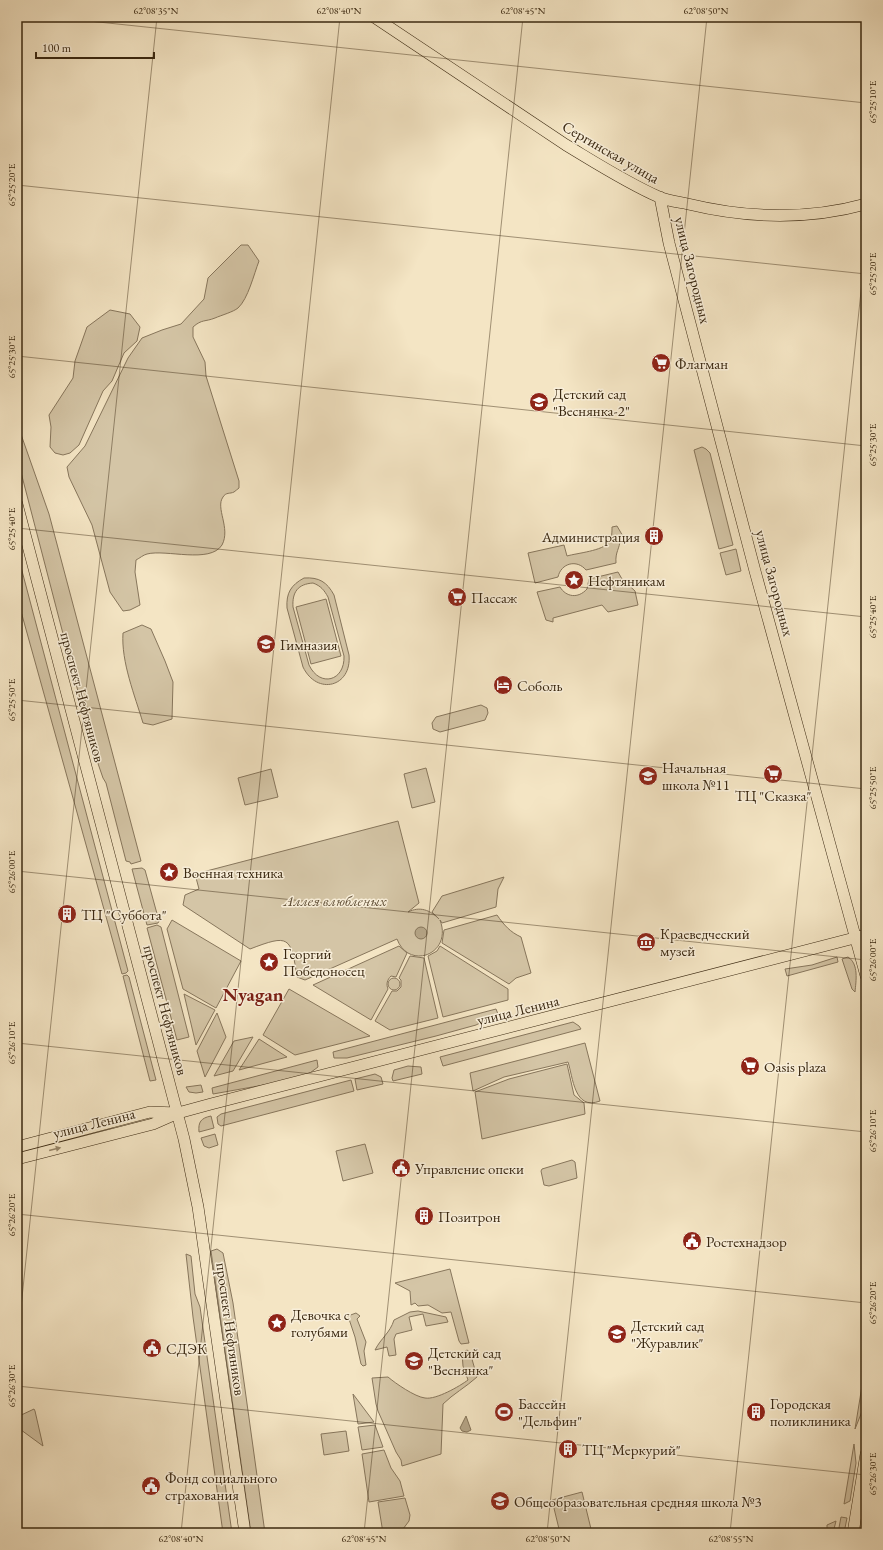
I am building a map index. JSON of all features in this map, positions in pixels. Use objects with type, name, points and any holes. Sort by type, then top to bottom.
[{"type":"main road","name":"Сергинская улица","points":[[374,17],[566,145],[660,197],[726,211],[764,215],[829,211],[866,204]]},
{"type":"main road","name":"улица Загородных","points":[[660,197],[669,243],[751,556],[861,936],[866,976]]},
{"type":"main road","name":"проспект Нефтяников","points":[[17,504],[178,1113],[198,1207],[245,1533]]},
{"type":"main road","name":"улица Ленина","points":[[17,1159],[152,1124],[178,1113],[861,936]]},
{"type":"main road","name":"улица Ленина","points":[[17,1147],[150,1112],[159,1111],[178,1113]]},
{"type":"main road","points":[[853,1533],[866,1454]]},
{"type":"green space","points":[[241,245],[248,245],[259,261],[245,299],[238,308],[196,324],[193,327],[193,337],[205,362],[206,376],[239,481],[239,488],[234,492],[225,494],[221,502],[225,532],[224,539],[222,545],[216,551],[208,554],[187,555],[155,553],[146,554],[136,560],[135,572],[140,605],[130,610],[123,611],[110,592],[92,525],[69,477],[67,467],[85,446],[128,358],[142,338],[181,324],[204,299],[208,278]]},
{"type":"green space","points":[[110,310],[130,314],[140,327],[137,341],[124,353],[112,381],[103,391],[79,445],[70,453],[63,455],[55,453],[50,447],[51,427],[49,415],[73,378],[75,361],[87,327]]},
{"type":"green space","points":[[17,423],[49,514],[141,861],[131,864],[130,862],[126,861],[106,783],[93,749],[17,457]]},
{"type":"green space","points":[[702,447],[710,453],[733,545],[719,549],[694,450]]},
{"type":"green space","points":[[617,526],[624,538],[620,540],[616,563],[586,570],[578,564],[570,564],[562,568],[558,577],[535,583],[528,553],[564,545],[567,556],[596,550],[609,542],[612,527]]},
{"type":"green space","points":[[736,549],[741,571],[726,575],[720,553]]},
{"type":"green space","points":[[17,552],[128,971],[126,973],[122,974],[17,597]]},
{"type":"green space","points":[[618,572],[622,579],[635,591],[638,605],[608,612],[602,605],[553,618],[553,622],[546,620],[537,592],[560,587],[565,593],[572,596],[580,594],[587,589],[589,579]]},
{"type":"green space","points":[[304,578],[314,578],[322,581],[334,595],[349,655],[348,666],[345,674],[339,681],[332,684],[317,682],[309,676],[303,667],[287,608],[287,598],[290,590]],"holes":[[[313,583],[322,588],[328,597],[344,656],[343,665],[336,676],[325,679],[319,677],[309,665],[293,607],[294,597],[297,590],[303,585]]]},
{"type":"green space","points":[[326,599],[341,656],[311,664],[296,607]]},
{"type":"green space","points":[[142,625],[151,629],[173,682],[172,719],[153,725],[143,723],[129,679],[124,656],[123,633]]},
{"type":"green space","points":[[481,705],[487,708],[488,713],[485,720],[440,732],[433,729],[432,723],[436,717]]},
{"type":"green space","points":[[426,768],[435,802],[412,808],[404,774]]},
{"type":"green space","points":[[271,769],[278,797],[245,805],[238,778]]},
{"type":"green space","name":"Аллея влюбленых","points":[[398,821],[419,903],[408,912],[421,909],[432,913],[439,919],[432,912],[442,896],[504,877],[498,889],[496,907],[442,923],[440,920],[442,932],[440,942],[435,949],[428,954],[419,956],[411,954],[403,949],[397,939],[305,980],[297,977],[293,953],[290,946],[286,942],[280,940],[273,941],[250,949],[183,905],[185,895],[199,889],[195,874]]},
{"type":"green space","points":[[142,868],[145,870],[159,921],[158,923],[147,925],[132,869]]},
{"type":"green space","points":[[497,915],[508,928],[521,937],[531,973],[516,978],[509,984],[442,943],[444,930]]},
{"type":"green space","points":[[172,920],[241,961],[216,1008],[183,989],[167,929]]},
{"type":"green space","points":[[157,925],[161,927],[189,1037],[177,1040],[147,928]]},
{"type":"green space","points":[[399,946],[407,953],[396,977],[391,976],[389,979],[387,984],[388,989],[371,1020],[313,985]]},
{"type":"green space","points":[[440,946],[508,989],[508,1000],[443,1017],[428,956],[437,951]]},
{"type":"green space","points":[[410,956],[424,958],[438,1018],[390,1030],[375,1021],[392,991],[397,991],[401,987],[401,980],[399,978]]},
{"type":"green space","points":[[837,957],[838,962],[787,976],[785,969],[812,965]]},
{"type":"green space","points":[[848,957],[852,960],[855,968],[855,992],[852,989],[842,959]]},
{"type":"green space","points":[[127,975],[129,977],[156,1080],[150,1081],[123,976]]},
{"type":"green space","points":[[392,978],[396,978],[400,984],[396,990],[392,990],[388,986],[388,982]]},
{"type":"green space","points":[[289,989],[370,1036],[295,1055],[263,1035]]},
{"type":"green space","points":[[184,994],[215,1010],[196,1045]]},
{"type":"green space","points":[[496,1009],[498,1014],[476,1025],[347,1058],[334,1058],[333,1052]]},
{"type":"green space","points":[[217,1013],[226,1037],[205,1077],[197,1051]]},
{"type":"green space","points":[[573,1022],[581,1029],[443,1066],[440,1057]]},
{"type":"green space","points":[[253,1037],[233,1071],[214,1076],[234,1041]]},
{"type":"green space","points":[[259,1039],[287,1057],[239,1070]]},
{"type":"green space","points":[[585,1043],[600,1101],[591,1103],[580,1097],[573,1084],[568,1062],[504,1077],[473,1091],[470,1073]]},
{"type":"green space","points":[[317,1060],[318,1067],[303,1078],[213,1094],[212,1088]]},
{"type":"green space","points":[[567,1064],[574,1095],[584,1103],[585,1114],[482,1139],[475,1092],[509,1079]]},
{"type":"green space","points":[[408,1066],[421,1067],[422,1074],[393,1081],[392,1078],[394,1070]]},
{"type":"green space","points":[[375,1074],[381,1077],[383,1084],[357,1090],[355,1079]]},
{"type":"green space","points":[[351,1080],[354,1091],[221,1126],[218,1124],[217,1117],[221,1114]]},
{"type":"green space","points":[[201,1085],[203,1092],[189,1092],[186,1087]]},
{"type":"green space","points":[[211,1116],[214,1128],[199,1132],[201,1121]]},
{"type":"green space","points":[[215,1134],[218,1145],[209,1148],[204,1146],[201,1138]]},
{"type":"green space","points":[[365,1144],[373,1173],[343,1181],[336,1151]]},
{"type":"green space","points":[[572,1160],[575,1162],[577,1178],[549,1186],[544,1185],[541,1171],[542,1169]]},
{"type":"green space","points":[[217,1249],[223,1253],[233,1303],[265,1533],[251,1533],[211,1251]]},
{"type":"green space","points":[[186,1254],[191,1256],[195,1294],[200,1307],[232,1533],[223,1533],[193,1317]]},
{"type":"green space","points":[[450,1269],[469,1343],[461,1344],[459,1341],[451,1312],[442,1313],[428,1305],[418,1306],[415,1303],[411,1305],[410,1291],[395,1283]]},
{"type":"green space","points":[[418,1311],[446,1317],[448,1322],[426,1326],[423,1314],[409,1317],[412,1330],[396,1334],[394,1339],[396,1355],[389,1356],[387,1347],[375,1350],[394,1320],[410,1312]]},
{"type":"green space","points":[[356,1313],[360,1316],[357,1319],[366,1342],[364,1351],[366,1365],[363,1366],[361,1364],[355,1337],[348,1316]]},
{"type":"green space","points":[[467,1350],[470,1352],[477,1377],[443,1404],[441,1454],[402,1466],[401,1460],[378,1411],[372,1378],[388,1377],[416,1395],[425,1398],[435,1397],[454,1389],[468,1380],[463,1366],[462,1353]]},
{"type":"green space","points":[[866,1361],[865,1404],[855,1429]]},
{"type":"green space","points":[[353,1394],[374,1422],[358,1424]]},
{"type":"green space","points":[[34,1409],[43,1446],[17,1427],[17,1417]]},
{"type":"green space","points":[[375,1425],[383,1447],[362,1450],[358,1427]]},
{"type":"green space","points":[[346,1431],[349,1451],[324,1455],[321,1434]]},
{"type":"green space","points":[[854,1444],[856,1463],[850,1501],[844,1504]]},
{"type":"green space","points":[[384,1450],[391,1468],[400,1481],[404,1496],[369,1502],[362,1454]]},
{"type":"green space","points":[[582,1492],[592,1533],[560,1533],[552,1500]]},
{"type":"green space","points":[[405,1498],[410,1515],[409,1521],[400,1533],[383,1533],[378,1502]]},
{"type":"green space","points":[[841,1517],[847,1518],[844,1533],[838,1533]]},
{"type":"green space","points":[[836,1521],[833,1533],[827,1533],[827,1525]]},
{"type":"shaded area","points":[[421,927],[425,929],[427,933],[425,937],[421,939],[417,937],[415,933],[417,929]]},
{"type":"shaded area","points":[[466,1416],[471,1430],[467,1432],[462,1431],[460,1428]]},
{"type":"place","name":"Флагман","points":[[661,363]]},
{"type":"place","name":"Детский сад \"Веснянка-2\"","points":[[539,402]]},
{"type":"place","name":"Администрация","points":[[654,536]]},
{"type":"place","name":"Нефтяникам","points":[[574,580]]},
{"type":"place","name":"Пассаж","points":[[457,597]]},
{"type":"place","name":"Гимназия","points":[[266,644]]},
{"type":"place","name":"Соболь","points":[[503,685]]},
{"type":"place","name":"ТЦ \"Сказка\"","points":[[773,774]]},
{"type":"place","name":"Начальная школа №11","points":[[648,776]]},
{"type":"place","name":"Военная техника","points":[[169,872]]},
{"type":"place","name":"ТЦ \"Суббота\"","points":[[67,914]]},
{"type":"place","name":"Краеведческий музей","points":[[646,942]]},
{"type":"place","name":"Георгий Победоносец","points":[[269,962]]},
{"type":"place","name":"Oasis plaza","points":[[750,1066]]},
{"type":"place","name":"Управление опеки","points":[[401,1168]]},
{"type":"place","name":"Позитрон","points":[[424,1216]]},
{"type":"place","name":"Ростехнадзор","points":[[692,1241]]},
{"type":"place","name":"Девочка с голубями","points":[[277,1323]]},
{"type":"place","name":"Детский сад \"Журавлик\"","points":[[617,1334]]},
{"type":"place","name":"СДЭК","points":[[152,1348]]},
{"type":"place","name":"Детский сад \"Веснянка\"","points":[[414,1361]]},
{"type":"place","name":"Бассейн \"Дельфин\"","points":[[504,1412]]},
{"type":"place","name":"Городская поликлиника","points":[[756,1412]]},
{"type":"place","name":"ТЦ \"Меркурий\"","points":[[568,1449]]},
{"type":"place","name":"Фонд социального страхования","points":[[151,1486]]},
{"type":"place","name":"Общеобразовательная средняя школа №3","points":[[500,1501]]},
{"type":"district","name":"Nyagan","points":[[253,994]]}]
